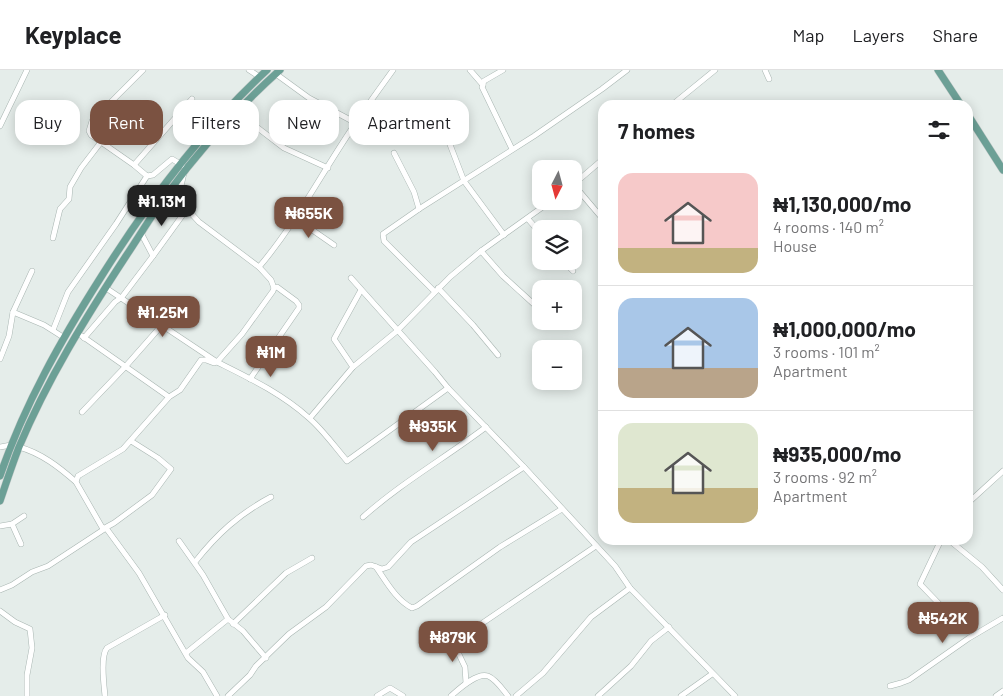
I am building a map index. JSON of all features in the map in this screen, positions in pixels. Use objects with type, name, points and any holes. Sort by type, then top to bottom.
[{"type":"main road","points":[[0,476],[11,445],[63,338],[128,235],[243,93],[267,70]]},
{"type":"main road","points":[[938,70],[958,100]]},
{"type":"main road","points":[[249,100],[278,72]]},
{"type":"main road","points":[[973,123],[1003,170]]},
{"type":"main road","points":[[0,501],[19,447],[77,333],[183,167],[205,145]]},
{"type":"street","points":[[0,126],[27,70]]},
{"type":"street","points":[[113,100],[143,70]]},
{"type":"street","points":[[249,70],[260,77]]},
{"type":"street","points":[[372,100],[393,70]]},
{"type":"street","points":[[470,70],[482,85],[484,95],[500,122],[512,149]]},
{"type":"street","points":[[482,85],[484,81],[503,70]]},
{"type":"street","points":[[498,356],[473,325],[383,238],[383,234],[553,124],[627,70]]},
{"type":"street","points":[[765,70],[769,79]]},
{"type":"street","points":[[678,100],[713,71]]},
{"type":"street","points":[[278,72],[309,98],[349,119]]},
{"type":"street","points":[[134,164],[192,99]]},
{"type":"street","points":[[259,129],[284,148],[328,168]]},
{"type":"street","points":[[259,267],[295,218],[349,134]]},
{"type":"street","points":[[53,238],[60,209],[68,198],[70,187],[81,168],[99,145]]},
{"type":"street","points":[[106,145],[134,164],[147,176]]},
{"type":"street","points":[[451,145],[464,180],[504,236]]},
{"type":"street","points":[[394,153],[414,192],[419,209]]},
{"type":"street","points":[[52,330],[68,292],[147,176],[153,175],[170,160],[174,159],[183,167],[178,199]]},
{"type":"street","points":[[582,177],[598,163]]},
{"type":"street","points":[[167,193],[178,199],[199,222],[259,267],[271,280],[274,288]]},
{"type":"street","points":[[582,194],[598,213]]},
{"type":"street","points":[[84,338],[115,302],[122,298],[187,209]]},
{"type":"street","points":[[310,418],[352,367],[397,331],[436,290],[481,251],[540,210]]},
{"type":"street","points":[[295,218],[334,244]]},
{"type":"street","points":[[528,219],[532,224]]},
{"type":"street","points":[[141,234],[153,256]]},
{"type":"street","points":[[481,251],[503,276],[532,302]]},
{"type":"street","points":[[0,359],[9,336],[13,312],[32,270]]},
{"type":"street","points":[[350,278],[448,388],[616,566],[630,588],[735,696]]},
{"type":"street","points":[[250,379],[299,308],[296,301],[277,287],[274,288]]},
{"type":"street","points":[[106,288],[217,362],[286,400],[310,418],[349,461],[448,388]]},
{"type":"street","points":[[76,482],[78,476],[114,455],[131,441],[169,397],[180,390],[201,360],[217,362],[242,334],[274,288]]},
{"type":"street","points":[[352,367],[334,339],[361,290]]},
{"type":"street","points":[[13,312],[44,324],[63,338]]},
{"type":"street","points":[[82,412],[162,325]]},
{"type":"street","points":[[77,333],[169,397]]},
{"type":"street","points":[[363,517],[391,492],[450,454],[486,427]]},
{"type":"street","points":[[0,590],[12,585],[32,572],[48,566],[114,523],[152,495],[171,469],[158,458],[131,441]]},
{"type":"street","points":[[0,447],[11,445]]},
{"type":"street","points":[[19,447],[31,450],[76,482],[103,529],[106,528],[136,568],[188,658],[203,672],[217,696]]},
{"type":"street","points":[[228,696],[289,634],[326,607],[366,566],[371,565],[382,569],[388,567],[412,542],[524,467]]},
{"type":"street","points":[[973,498],[1003,471]]},
{"type":"street","points":[[195,562],[217,535],[237,519],[271,497]]},
{"type":"street","points":[[376,567],[395,594],[412,608],[500,546],[562,509]]},
{"type":"street","points":[[0,526],[12,524],[24,516]]},
{"type":"street","points":[[12,524],[21,544]]},
{"type":"street","points":[[179,541],[195,562],[231,621],[253,641],[266,658]]},
{"type":"street","points":[[939,545],[920,584],[946,611]]},
{"type":"street","points":[[955,545],[982,567],[1003,590]]},
{"type":"street","points":[[466,683],[465,667],[455,646],[456,641],[596,546]]},
{"type":"street","points":[[186,653],[231,621],[286,573],[312,558]]},
{"type":"street","points":[[516,696],[543,673],[591,616],[630,588]]},
{"type":"street","points":[[0,611],[15,622],[30,628],[32,648],[27,675],[28,696]]},
{"type":"street","points":[[105,696],[104,651],[143,626],[165,616]]},
{"type":"street","points":[[890,686],[909,680],[969,638],[1003,618]]},
{"type":"street","points":[[598,696],[626,671],[651,641],[669,627]]},
{"type":"street","points":[[681,696],[712,674]]},
{"type":"street","points":[[451,696],[466,683],[479,677],[488,676],[508,696]]},
{"type":"street","points":[[376,696],[390,688],[403,696]]},
{"type":"street","points":[[996,696],[1003,691]]}]
